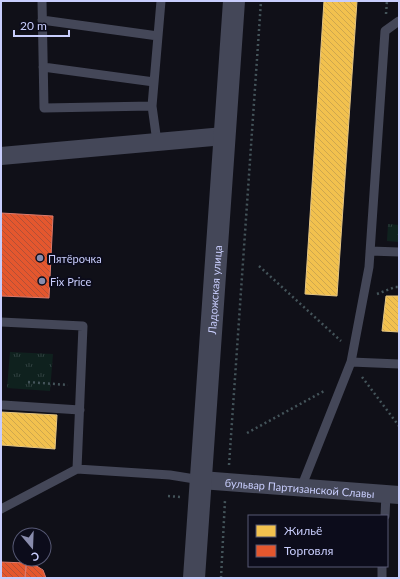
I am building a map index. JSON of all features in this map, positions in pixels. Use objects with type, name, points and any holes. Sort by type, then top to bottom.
[{"type":"street","name":"Ладожская улица","points":[[194,578],[234,1]]},
{"type":"street","points":[[1,156],[224,136]]},
{"type":"street","name":"бульвар Партизанской Славы","points":[[201,480],[393,494]]},
{"type":"lane","points":[[42,1],[44,108],[152,106]]},
{"type":"lane","points":[[157,142],[152,106],[161,1]]},
{"type":"lane","points":[[42,20],[158,36]]},
{"type":"lane","points":[[301,488],[351,362],[369,267],[385,31],[399,21]]},
{"type":"lane","points":[[43,67],[154,82]]},
{"type":"lane","points":[[370,251],[399,252]]},
{"type":"lane","points":[[1,322],[84,326],[77,469]]},
{"type":"lane","points":[[351,362],[399,364]]},
{"type":"lane","points":[[2,405],[80,410]]},
{"type":"lane","points":[[1,509],[77,469],[170,475],[201,480]]},
{"type":"lane","points":[[385,515],[393,494]]},
{"type":"lane","points":[[382,567],[382,578]]},
{"type":"path","points":[[221,578],[225,497],[228,482],[261,1]]},
{"type":"path","points":[[259,266],[353,352]]},
{"type":"path","points":[[363,298],[399,287]]},
{"type":"path","points":[[351,362],[399,426]]},
{"type":"path","points":[[247,433],[344,380]]},
{"type":"path","points":[[28,382],[81,385]]},
{"type":"path","points":[[168,496],[184,497]]},
{"type":"green space","points":[[388,224],[399,225],[399,242],[387,241]]},
{"type":"green space","points":[[10,352],[53,354],[50,391],[7,388]]},
{"type":"building: Жильё","points":[[324,1],[357,1],[337,296],[305,294]]},
{"type":"building: Жильё","points":[[386,296],[399,296],[399,332],[382,331]]},
{"type":"building: Жильё","points":[[1,412],[57,415],[55,449],[1,445]]},
{"type":"building: Торговля","points":[[1,213],[53,216],[49,298],[1,296]]},
{"type":"building: Торговля","points":[[1,562],[12,562],[12,567],[26,567],[25,578],[1,578]]},
{"type":"building: Торговля","points":[[26,567],[38,567],[43,570],[46,578],[25,578]]},
{"type":"place","name":"Пятёрочка","points":[[40,258]]},
{"type":"place","name":"Fix Price","points":[[42,281]]}]
